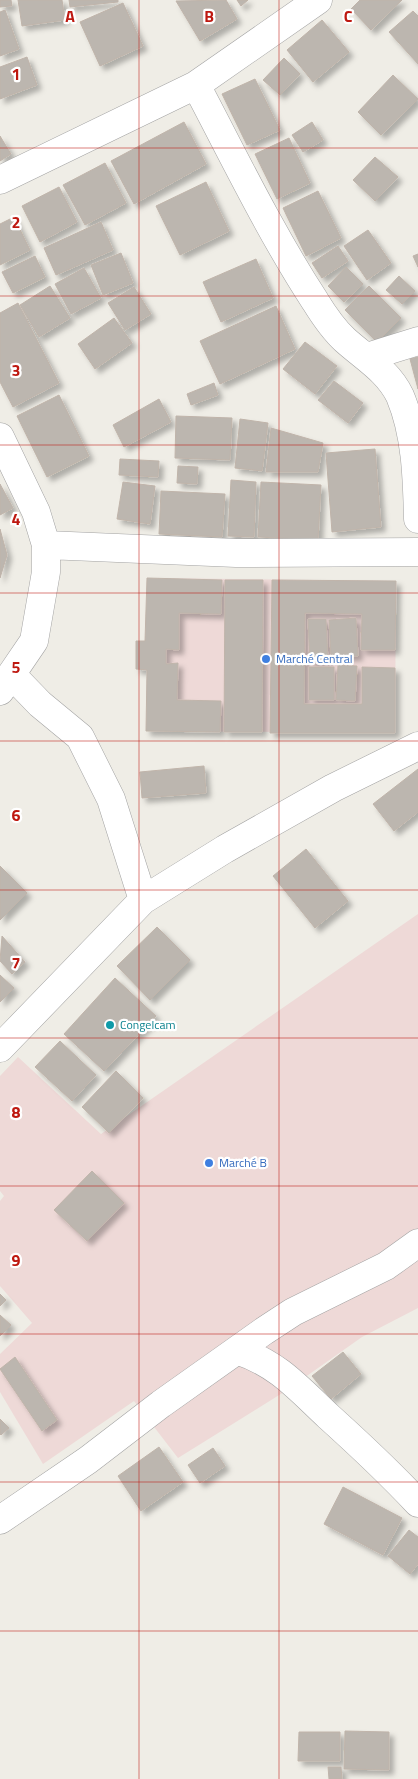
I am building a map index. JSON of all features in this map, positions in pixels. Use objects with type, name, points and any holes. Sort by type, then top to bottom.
[{"type":"street","points":[[0,180],[196,85],[318,0]]},
{"type":"street","points":[[196,85],[259,203],[315,301],[344,339],[386,374],[399,394],[409,420],[417,482],[418,519]]},
{"type":"street","points":[[367,357],[418,341]]},
{"type":"street","points":[[0,437],[36,512],[46,559],[34,641],[6,683],[40,704],[80,737],[111,799],[143,900]]},
{"type":"street","points":[[46,559],[236,553],[418,552]]},
{"type":"street","points":[[0,1048],[143,900],[225,849],[325,793],[418,746]]},
{"type":"street","points":[[0,1520],[88,1460],[161,1404],[293,1312],[386,1266],[418,1243]]},
{"type":"street","points":[[239,1350],[274,1366],[389,1472],[418,1503]]},
{"type":"shaded area","name":"Marché Central","points":[[147,578],[396,581],[395,733],[146,731],[147,670],[136,669],[136,641],[145,641]]},
{"type":"shaded area","name":"Marché B","points":[[418,914],[418,1308],[362,1337],[284,1392],[178,1458],[134,1401],[43,1464],[0,1392],[0,1354],[32,1323],[0,1286],[0,1201],[4,1196],[0,1191],[0,1076],[18,1057],[101,1134]]},
{"type":"building","points":[[0,0],[11,0],[12,6],[0,7]]},
{"type":"building","points":[[18,0],[62,0],[65,20],[22,26]]},
{"type":"building","points":[[69,0],[118,0],[118,2],[70,7]]},
{"type":"building","points":[[226,0],[237,19],[200,41],[176,1]]},
{"type":"building","points":[[237,0],[248,0],[241,6]]},
{"type":"building","points":[[360,0],[402,0],[371,30],[351,9]]},
{"type":"building","points":[[123,3],[143,46],[100,66],[80,22]]},
{"type":"building","points":[[5,10],[19,49],[0,56],[0,12]]},
{"type":"building","points":[[413,11],[418,16],[418,64],[389,32]]},
{"type":"building","points":[[322,20],[349,52],[313,82],[287,50]]},
{"type":"building","points":[[27,57],[37,85],[0,99],[0,67]]},
{"type":"building","points":[[284,58],[300,74],[280,95],[263,80]]},
{"type":"building","points":[[393,75],[418,99],[381,135],[358,112]]},
{"type":"building","points":[[255,79],[280,130],[247,145],[222,94]]},
{"type":"building","points":[[184,122],[206,164],[134,204],[111,161]]},
{"type":"building","points":[[312,122],[323,140],[303,152],[292,135]]},
{"type":"building","points":[[0,136],[11,154],[0,161]]},
{"type":"building","points":[[289,138],[310,183],[277,199],[255,154]]},
{"type":"building","points":[[375,157],[398,177],[375,201],[353,180]]},
{"type":"building","points":[[105,163],[126,203],[85,225],[63,185]]},
{"type":"building","points":[[206,182],[229,231],[180,255],[156,206]]},
{"type":"building","points":[[59,187],[77,222],[40,242],[22,206]]},
{"type":"building","points":[[318,191],[341,238],[306,256],[283,208]]},
{"type":"building","points":[[14,217],[30,250],[0,265],[0,224]]},
{"type":"building","points":[[101,222],[113,250],[56,275],[44,248]]},
{"type":"building","points":[[368,230],[391,263],[367,280],[344,246]]},
{"type":"building","points":[[338,246],[348,261],[322,278],[312,263]]},
{"type":"building","points":[[121,253],[133,283],[103,295],[91,265]]},
{"type":"building","points":[[418,254],[418,267],[413,256]]},
{"type":"building","points":[[35,256],[45,277],[13,293],[2,272]]},
{"type":"building","points":[[256,259],[273,298],[221,322],[203,282]]},
{"type":"building","points":[[346,267],[363,284],[344,302],[328,286]]},
{"type":"building","points":[[84,268],[101,298],[71,314],[55,284]]},
{"type":"building","points":[[399,276],[415,291],[402,304],[386,290]]},
{"type":"building","points":[[50,286],[70,318],[39,337],[20,305]]},
{"type":"building","points":[[369,286],[401,318],[377,342],[345,310]]},
{"type":"building","points":[[134,287],[151,314],[125,330],[108,303]]},
{"type":"building","points":[[18,303],[59,383],[13,407],[0,382],[0,313]]},
{"type":"building","points":[[276,306],[295,349],[220,384],[200,341]]},
{"type":"building","points":[[114,318],[132,343],[95,369],[78,344]]},
{"type":"building","points":[[305,342],[337,366],[315,394],[283,369]]},
{"type":"building","points":[[418,357],[418,389],[410,359]]},
{"type":"building","points":[[334,381],[363,403],[348,423],[318,400]]},
{"type":"building","points":[[214,383],[218,395],[191,405],[187,394]]},
{"type":"building","points":[[59,395],[89,456],[47,477],[17,416]]},
{"type":"building","points":[[159,399],[171,422],[124,447],[113,425]]},
{"type":"building","points":[[176,416],[232,418],[230,460],[175,458]]},
{"type":"building","points":[[240,419],[268,423],[262,471],[235,468]]},
{"type":"building","points":[[271,428],[323,443],[318,472],[266,472]]},
{"type":"building","points":[[375,449],[381,527],[332,532],[326,453]]},
{"type":"building","points":[[120,459],[159,461],[158,477],[119,475]]},
{"type":"building","points":[[178,466],[198,467],[197,484],[177,483]]},
{"type":"building","points":[[231,480],[256,482],[254,537],[228,536]]},
{"type":"building","points":[[123,482],[155,486],[150,524],[117,519]]},
{"type":"building","points":[[261,482],[321,485],[318,540],[258,537]]},
{"type":"building","points":[[0,484],[13,508],[0,515]]},
{"type":"building","points":[[161,491],[225,494],[222,537],[159,534]]},
{"type":"building","points":[[0,529],[7,555],[0,578]]},
{"type":"building","points":[[147,578],[222,580],[221,614],[179,613],[179,650],[166,649],[166,664],[178,663],[177,700],[221,701],[220,732],[146,731],[147,670],[136,669],[136,641],[145,641]]},
{"type":"building","points":[[225,580],[263,580],[262,732],[224,732]]},
{"type":"building","points":[[272,580],[396,581],[395,650],[361,650],[362,614],[305,613],[304,704],[362,704],[362,667],[395,668],[395,733],[270,733]]},
{"type":"building","points":[[356,618],[358,656],[331,657],[329,620]]},
{"type":"building","points":[[308,619],[326,619],[328,662],[310,663]]},
{"type":"building","points":[[338,665],[357,666],[355,701],[336,700]]},
{"type":"building","points":[[309,667],[334,667],[334,700],[309,700]]},
{"type":"building","points":[[204,766],[206,793],[142,798],[140,772]]},
{"type":"building","points":[[418,769],[418,812],[394,831],[373,804]]},
{"type":"building","points":[[306,849],[348,901],[315,928],[273,876]]},
{"type":"building","points":[[0,866],[27,893],[0,920]]},
{"type":"building","points":[[157,927],[190,960],[150,1000],[117,966]]},
{"type":"building","points":[[2,936],[25,962],[12,974],[0,961]]},
{"type":"building","points":[[0,975],[14,988],[0,1002]]},
{"type":"building","name":"Congelcam","points":[[115,978],[156,1016],[104,1071],[64,1034]]},
{"type":"building","points":[[60,1041],[96,1075],[72,1101],[35,1067]]},
{"type":"building","points":[[116,1071],[143,1098],[109,1133],[82,1107]]},
{"type":"building","points":[[92,1171],[124,1203],[87,1241],[54,1210]]},
{"type":"building","points":[[0,1294],[6,1300],[0,1306]]},
{"type":"building","points":[[0,1315],[11,1325],[0,1336]]},
{"type":"building","points":[[343,1352],[361,1374],[331,1399],[312,1376]]},
{"type":"building","points":[[15,1357],[57,1420],[42,1431],[0,1369]]},
{"type":"building","points":[[0,1419],[9,1428],[1,1435],[0,1434]]},
{"type":"building","points":[[159,1447],[183,1482],[141,1511],[118,1476]]},
{"type":"building","points":[[213,1448],[225,1466],[200,1483],[188,1465]]},
{"type":"building","points":[[343,1487],[402,1518],[383,1555],[324,1524]]},
{"type":"building","points":[[409,1530],[418,1537],[418,1564],[410,1574],[388,1556]]},
{"type":"building","points":[[345,1731],[389,1732],[389,1770],[344,1769]]},
{"type":"building","points":[[299,1732],[340,1732],[340,1761],[298,1761]]},
{"type":"building","points":[[328,1767],[341,1767],[342,1779],[329,1779]]},
{"type":"place","name":"Marché Central","points":[[266,659]]},
{"type":"place","name":"Congelcam","points":[[110,1025]]},
{"type":"place","name":"Marché B","points":[[209,1163]]}]
